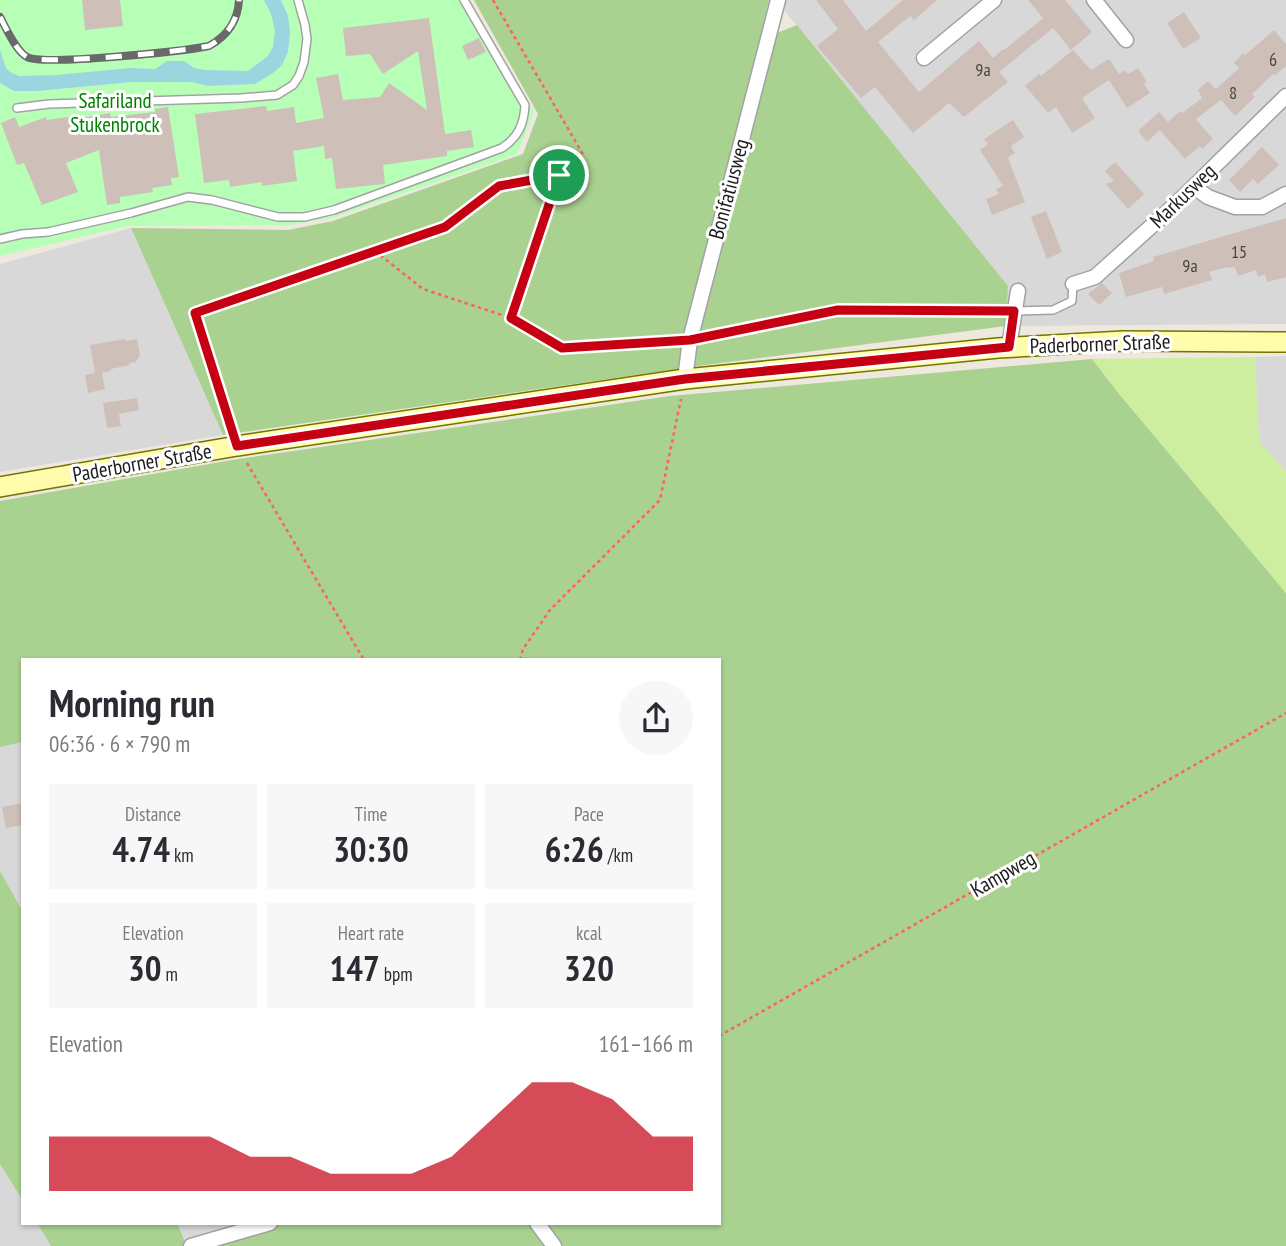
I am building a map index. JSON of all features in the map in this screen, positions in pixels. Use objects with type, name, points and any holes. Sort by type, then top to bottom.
[{"type":"main road","name":"Paderborner Straße","points":[[0,487],[237,446],[685,379],[1009,347],[1124,341],[1286,342]]},
{"type":"street","name":"Bonifatiusweg","points":[[685,379],[690,340],[778,0]]},
{"type":"street","points":[[924,58],[994,0]]},
{"type":"street","points":[[1094,0],[1126,40]]},
{"type":"street","name":"Markusweg","points":[[1073,284],[1096,277],[1194,187],[1286,96]]},
{"type":"street","points":[[1194,187],[1208,197],[1235,207],[1262,207],[1286,194]]},
{"type":"street","points":[[1009,347],[1018,291]]},
{"type":"street","points":[[191,1246],[263,1225]]},
{"type":"street","points":[[538,1225],[554,1246]]},
{"type":"lane","points":[[17,108],[277,95],[293,85],[304,62],[307,39],[298,0]]},
{"type":"lane","points":[[0,239],[48,232],[188,197],[212,200],[278,217],[304,217],[334,210],[502,148],[513,141],[521,130],[525,105],[464,0]]},
{"type":"lane","points":[[1014,311],[1053,310],[1062,306],[1072,301],[1073,284]]},
{"type":"path","points":[[363,658],[237,446],[195,313],[445,227],[499,186],[559,175],[584,156],[493,0]]},
{"type":"path","points":[[511,318],[559,175]]},
{"type":"path","points":[[375,251],[423,289],[511,318],[562,348],[690,340],[838,310],[1014,311]]},
{"type":"path","points":[[521,658],[523,649],[550,610],[660,500],[685,379]]},
{"type":"path","name":"Kampweg","points":[[721,1035],[1286,713]]},
{"type":"shaded area","points":[[786,0],[1286,0],[1286,324],[1006,326],[1008,286],[784,10]]},
{"type":"shaded area","points":[[131,228],[223,435],[0,472],[0,264]]},
{"type":"shaded area","points":[[1286,356],[1286,472],[1259,442],[1255,357]]},
{"type":"shaded area","points":[[21,742],[21,908],[0,871],[0,747]]},
{"type":"shaded area","points":[[0,1164],[21,1198],[21,1225],[38,1225],[51,1246],[0,1246]]},
{"type":"shaded area","points":[[178,1225],[243,1225],[185,1242]]},
{"type":"green space","name":"Safariland Stukenbrock","points":[[0,0],[468,0],[534,112],[517,154],[332,218],[291,225],[128,226],[0,256]]},
{"type":"green space","points":[[474,0],[769,0],[760,40],[797,25],[1008,286],[1006,326],[698,366],[223,435],[131,228],[288,230],[333,221],[523,154],[538,114]]},
{"type":"green space","points":[[1255,357],[1259,441],[1286,472],[1286,593],[1092,359]]},
{"type":"green space","points":[[1092,359],[1286,593],[1286,1246],[51,1246],[38,1225],[178,1225],[185,1242],[243,1225],[721,1225],[721,658],[21,658],[21,742],[0,747],[0,501],[232,460],[670,396]]},
{"type":"green space","points":[[0,871],[21,908],[21,1198],[0,1164]]},
{"type":"water","points":[[264,0],[281,0],[288,16],[288,52],[282,65],[255,84],[208,86],[192,82],[132,82],[14,91],[0,83],[0,50],[6,68],[19,76],[130,68],[155,69],[167,61],[184,61],[194,68],[205,70],[248,71],[268,56],[273,47],[275,31]]},
{"type":"building","points":[[82,0],[120,0],[123,26],[85,30]]},
{"type":"building","points":[[816,0],[843,0],[866,31],[903,0],[937,0],[914,20],[910,16],[878,42],[919,92],[979,41],[993,58],[1043,18],[1028,0],[1065,0],[1092,32],[1071,50],[1053,28],[999,72],[1008,82],[964,117],[949,103],[913,133],[875,87],[861,98],[817,46],[838,29]]},
{"type":"building","points":[[1184,12],[1201,38],[1183,49],[1167,23]]},
{"type":"building","points":[[429,18],[445,134],[471,130],[474,147],[447,151],[447,156],[383,165],[385,184],[336,189],[332,158],[325,159],[324,146],[293,151],[297,181],[262,186],[262,182],[230,187],[229,180],[204,183],[195,114],[266,106],[267,111],[294,107],[296,123],[324,118],[316,78],[338,74],[343,100],[380,97],[389,83],[427,110],[418,51],[383,74],[370,54],[346,56],[343,28]]},
{"type":"building","points":[[1274,30],[1286,44],[1286,66],[1252,94],[1255,97],[1235,116],[1221,100],[1196,119],[1213,139],[1202,149],[1200,146],[1185,159],[1160,130],[1147,142],[1138,131],[1159,112],[1168,122],[1180,111],[1182,113],[1202,98],[1198,90],[1208,81],[1216,89],[1239,68],[1234,63],[1243,53],[1245,55]]},
{"type":"building","points":[[479,38],[486,52],[468,60],[462,46]]},
{"type":"building","points":[[1073,50],[1091,70],[1109,59],[1119,74],[1125,70],[1128,74],[1138,68],[1150,93],[1127,108],[1109,80],[1082,98],[1095,118],[1072,133],[1056,107],[1048,113],[1025,86]]},
{"type":"building","points":[[168,107],[179,177],[171,178],[172,185],[152,188],[153,192],[120,197],[120,203],[107,205],[99,150],[66,163],[78,192],[42,205],[24,163],[17,165],[1,123],[15,117],[19,127],[46,117],[47,120],[81,115],[81,118],[110,113],[111,117],[155,112],[155,109]]},
{"type":"building","points":[[1013,120],[1024,137],[1011,146],[1015,153],[1008,158],[1025,202],[992,215],[986,199],[999,194],[996,189],[1003,186],[980,150],[988,144],[984,139]]},
{"type":"building","points":[[1262,147],[1279,165],[1258,184],[1253,179],[1240,192],[1229,180]]},
{"type":"building","points":[[1115,162],[1144,194],[1128,209],[1106,184],[1114,181],[1105,171]]},
{"type":"building","points":[[1046,211],[1062,252],[1047,259],[1031,217]]},
{"type":"building","points":[[1286,218],[1286,277],[1267,282],[1265,274],[1258,277],[1256,270],[1238,276],[1235,267],[1223,268],[1209,272],[1212,280],[1164,294],[1162,287],[1126,297],[1119,273],[1154,261],[1153,257]]},
{"type":"building","points":[[1102,283],[1112,293],[1099,305],[1088,294]]},
{"type":"building","points":[[137,339],[140,355],[136,362],[102,373],[105,389],[88,393],[85,375],[95,373],[90,345]]},
{"type":"building","points":[[137,398],[139,410],[119,414],[121,426],[107,428],[103,403]]},
{"type":"building","points":[[21,803],[21,825],[6,828],[2,807]]},
{"type":"railway","points":[[0,17],[15,45],[27,57],[58,60],[115,57],[209,46],[221,38],[230,27],[239,0]]},
{"type":"route","points":[[559,175],[511,318],[562,348],[690,340],[838,310],[1014,311],[1009,347],[685,379],[237,446],[195,313],[445,227],[499,186],[559,175]]}]
